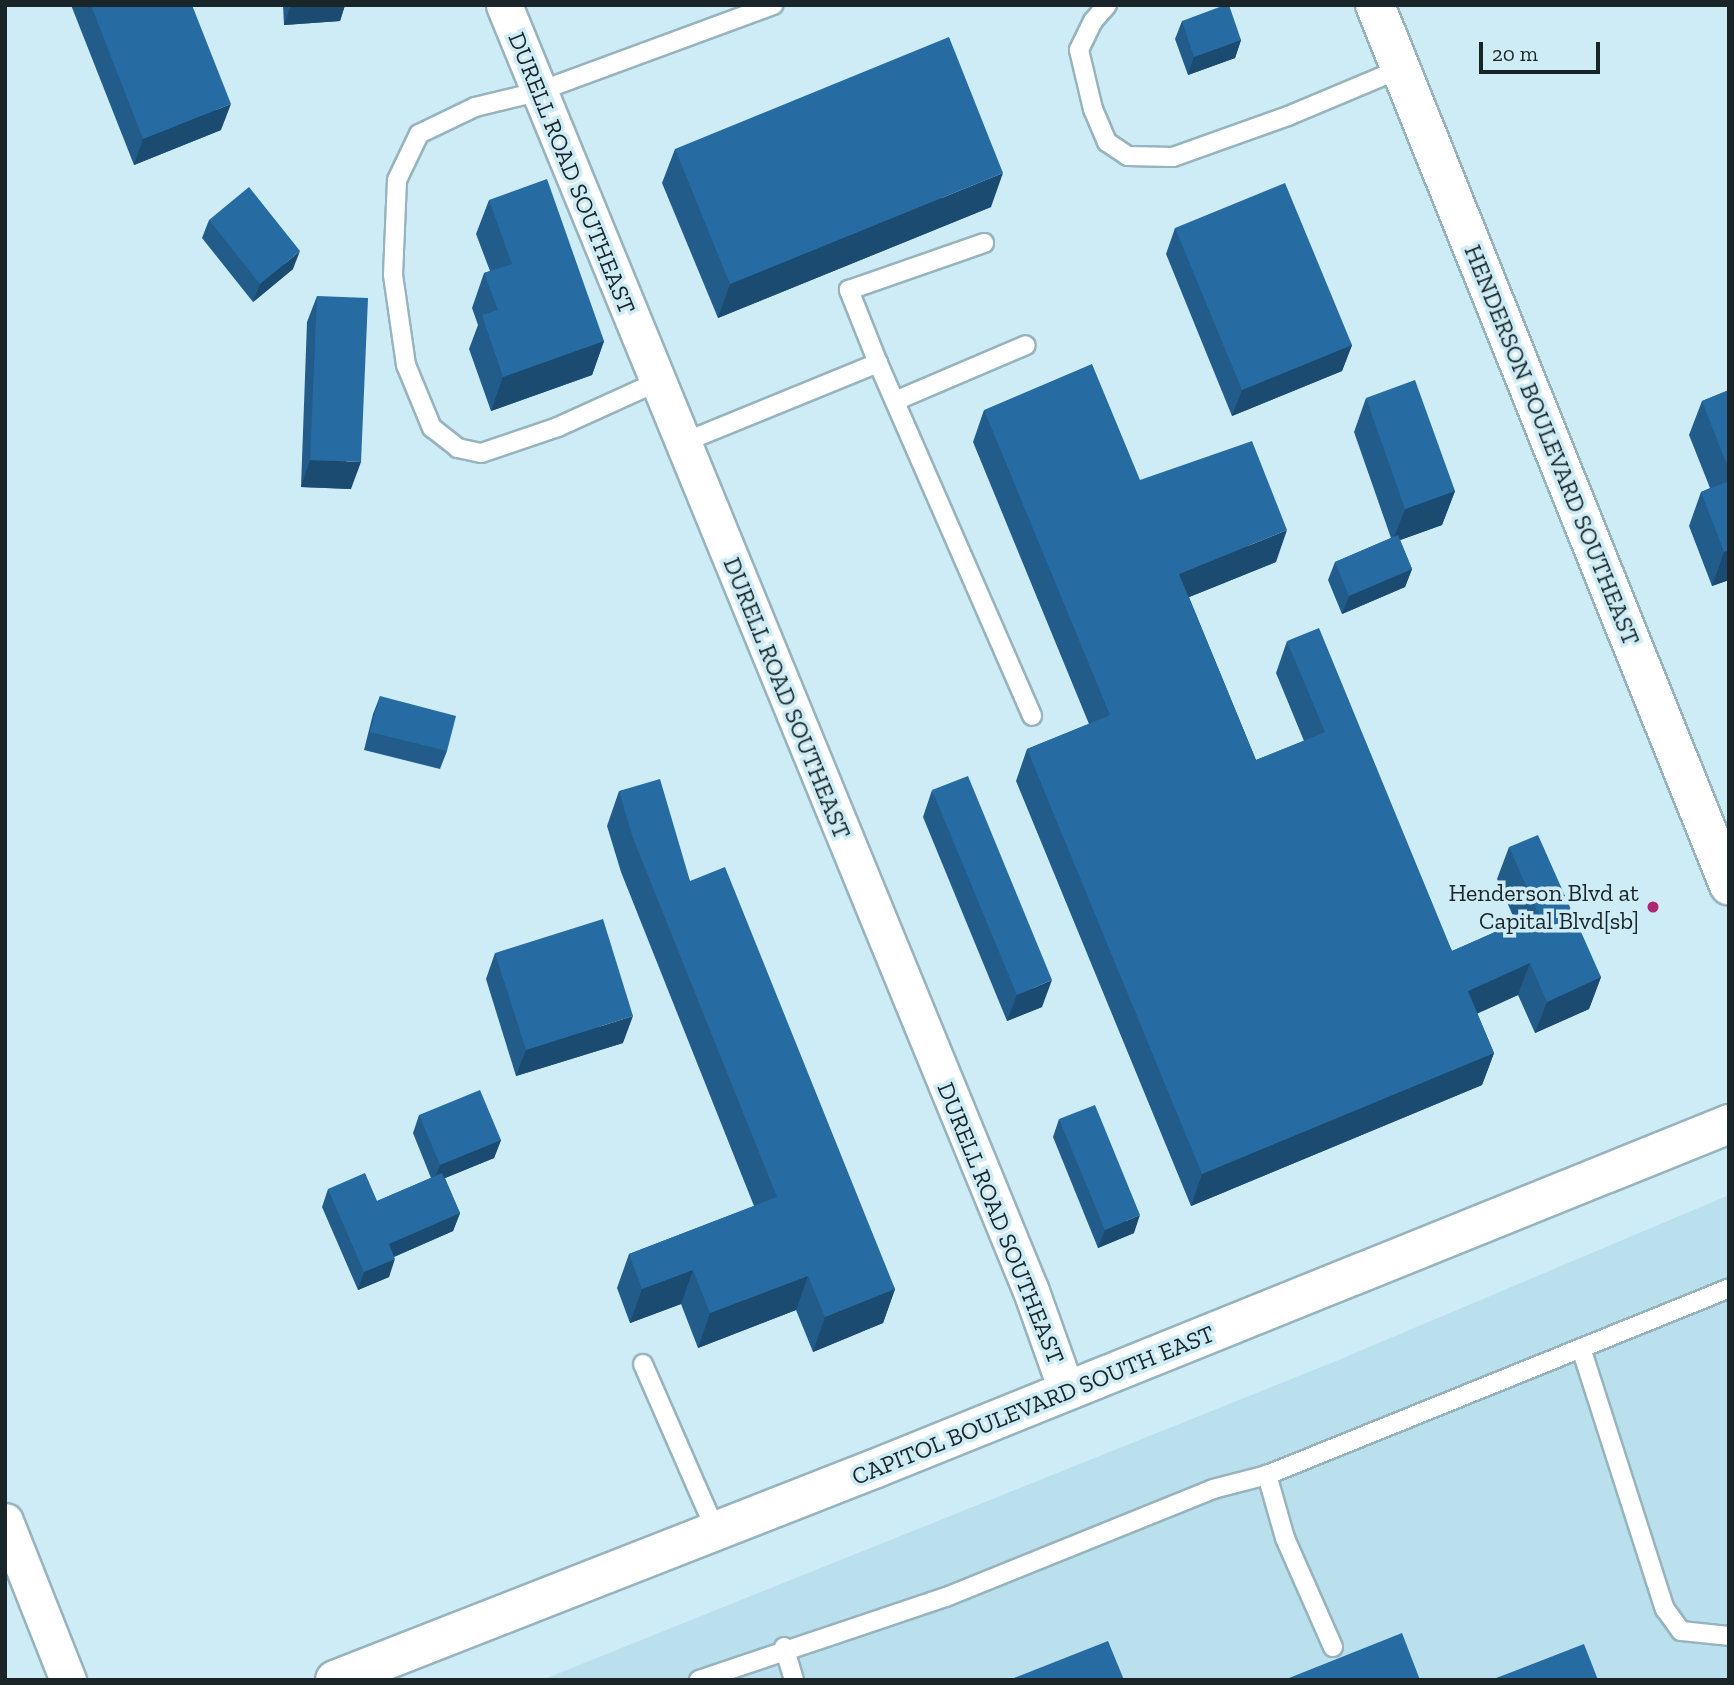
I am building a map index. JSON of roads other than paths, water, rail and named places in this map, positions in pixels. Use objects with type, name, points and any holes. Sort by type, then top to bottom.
[{"type":"main road","name":"HENDERSON BOULEVARD SOUTHEAST","points":[[1375,5],[1729,885]]},
{"type":"main road","name":"CAPITOL BOULEVARD SOUTH EAST","points":[[335,1680],[1067,1392],[1729,1124]]},
{"type":"street","name":"DURELL ROAD SOUTHEAST","points":[[504,5],[537,92],[1031,1291],[1067,1392]]},
{"type":"street","points":[[5,1521],[68,1680]]},
{"type":"lane","points":[[657,382],[558,426],[481,453],[458,448],[432,428],[406,365],[393,275],[397,180],[419,134],[475,107],[537,92],[773,5]]},
{"type":"lane","points":[[1107,5],[1093,21],[1079,50],[1093,109],[1107,142],[1128,156],[1173,157],[1288,116],[1402,68]]},
{"type":"lane","points":[[984,243],[849,290],[878,363],[1032,716]]},
{"type":"lane","points":[[895,401],[1026,345]]},
{"type":"lane","points":[[682,443],[878,363]]},
{"type":"lane","points":[[699,1680],[784,1647],[946,1597],[1213,1489],[1267,1475],[1729,1288]]},
{"type":"lane","points":[[1581,1348],[1665,1609],[1681,1632],[1729,1636]]},
{"type":"lane","points":[[643,1364],[716,1531]]},
{"type":"lane","points":[[1267,1475],[1285,1538],[1334,1647]]},
{"type":"lane","points":[[784,1647],[794,1680]]},
{"type":"place","name":"Henderson Blvd at Capital Blvd[sb]","points":[[1653,907]]}]
